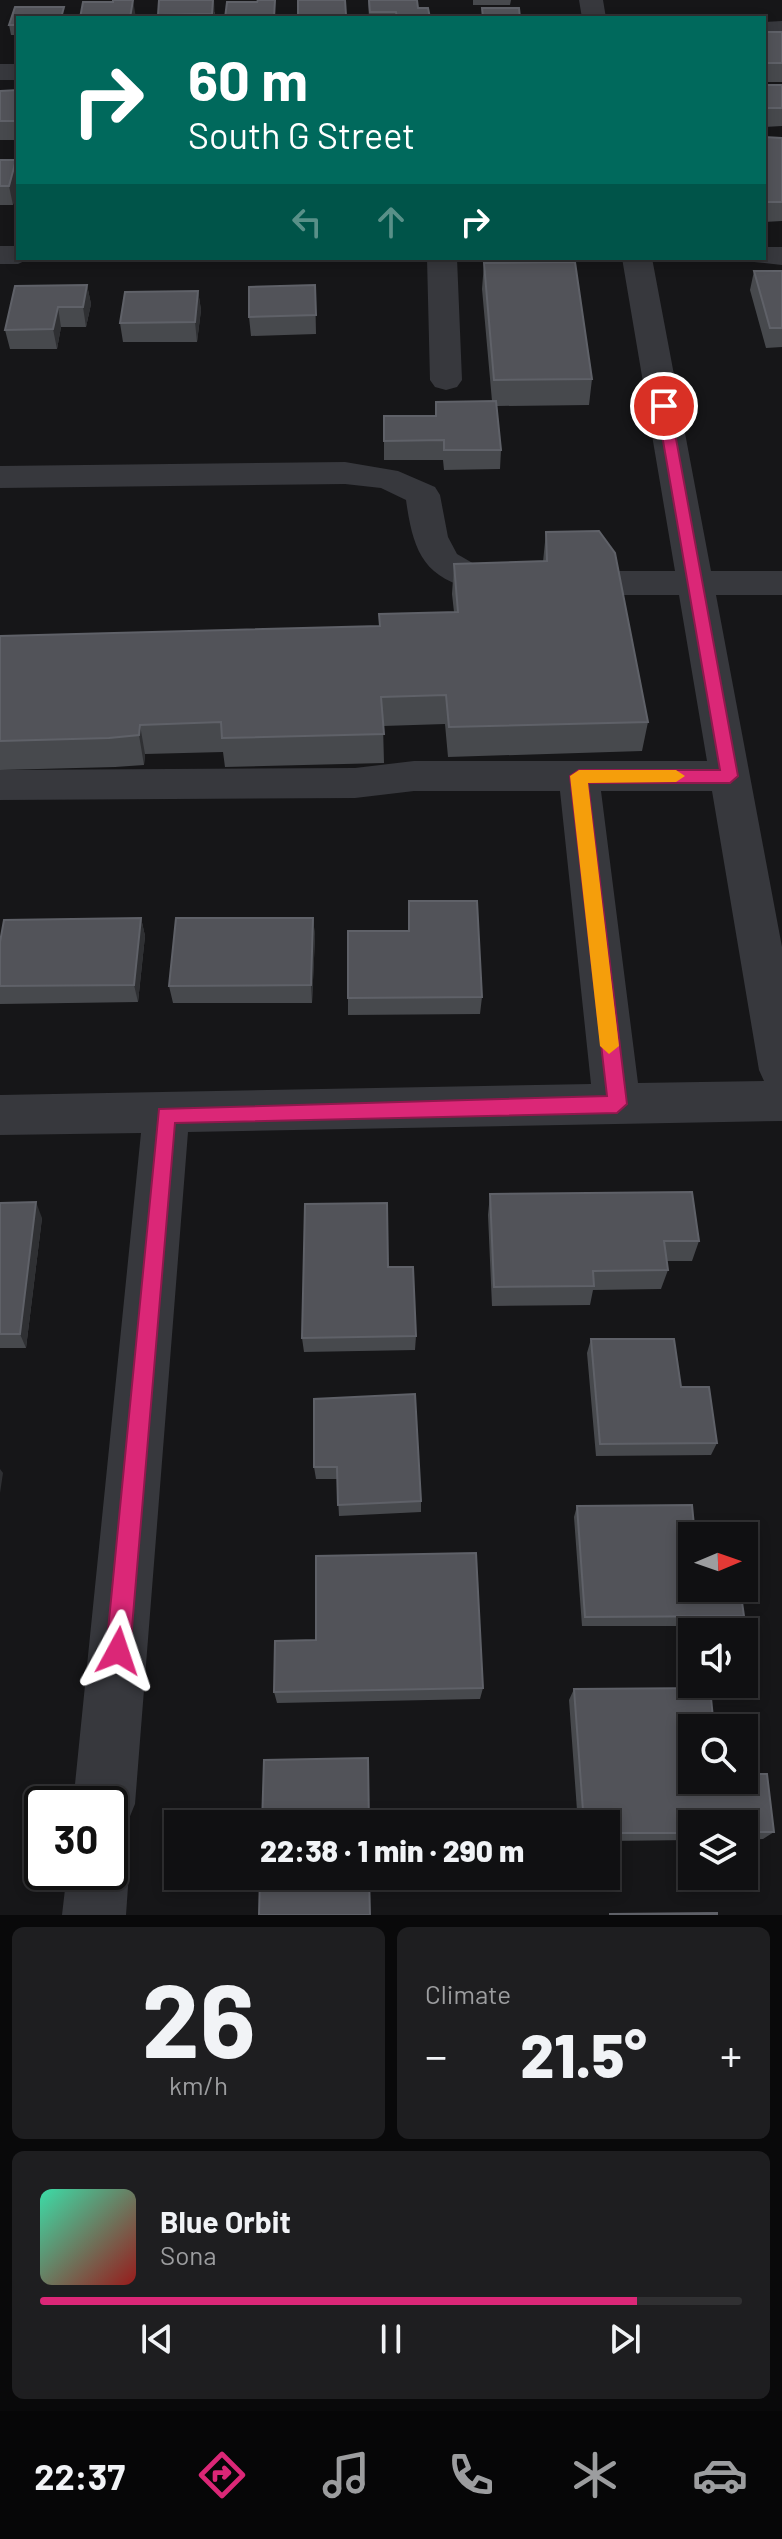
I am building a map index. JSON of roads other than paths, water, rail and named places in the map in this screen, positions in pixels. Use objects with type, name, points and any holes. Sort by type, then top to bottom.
[{"type":"street","points":[[442,260],[446,380]]},
{"type":"street","points":[[637,260],[782,1070]]},
{"type":"street","points":[[0,477],[345,473],[387,478],[407,484],[423,495],[428,539],[438,556],[452,569],[483,579],[543,584]]},
{"type":"street","points":[[611,583],[782,583]]},
{"type":"street","points":[[0,785],[355,783],[414,776],[730,776]]},
{"type":"street","points":[[579,776],[617,1104]]},
{"type":"street","points":[[0,1115],[166,1115],[782,1101]]},
{"type":"street","points":[[106,1786],[166,1115]]},
{"type":"street","points":[[94,1915],[96,1890]]}]
